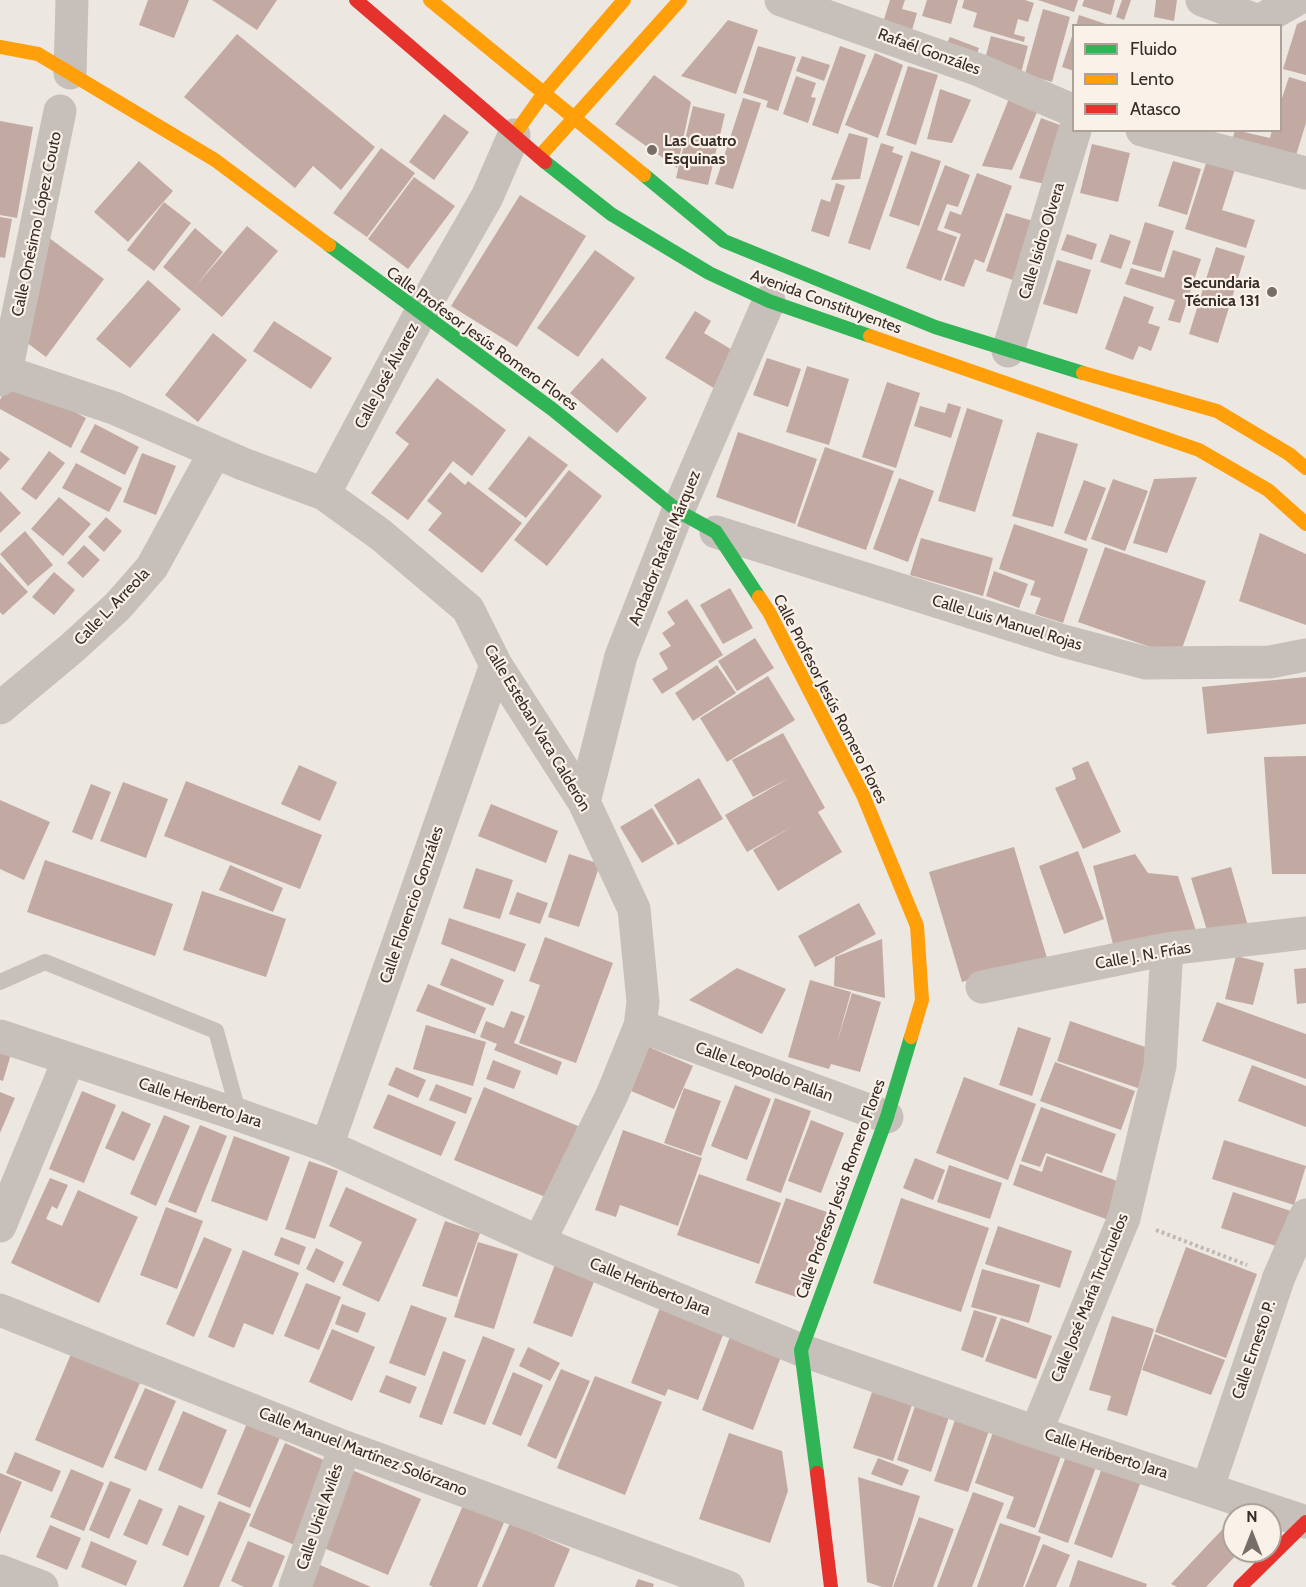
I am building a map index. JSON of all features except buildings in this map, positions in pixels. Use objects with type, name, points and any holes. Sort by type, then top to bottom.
[{"type":"street","points":[[70,73],[72,0]]},
{"type":"street","name":"Avenida Constituyentes","points":[[356,0],[411,37],[514,135],[611,214],[709,273],[770,301],[902,331],[935,327],[1008,351],[1217,411],[1289,454],[1306,468]]},
{"type":"street","points":[[514,135],[544,93],[624,0]]},
{"type":"street","points":[[539,157],[680,0]]},
{"type":"street","name":"Rafaél Gonzáles","points":[[781,0],[979,70],[1072,110]]},
{"type":"street","points":[[1202,0],[1252,23],[1296,0]]},
{"type":"street","name":"Avenida Constituyentes","points":[[434,8],[544,93],[724,241],[902,331],[1199,450],[1268,490],[1306,524]]},
{"type":"street","name":"Calle Profesor Jesús Romero Flores","points":[[0,47],[38,54],[215,160],[420,314],[552,409],[678,511],[716,532],[770,612],[863,795],[917,926],[922,1000],[887,1117],[801,1350],[831,1587]]},
{"type":"street","name":"Calle Onésimo López Couto","points":[[2,374],[60,111]]},
{"type":"street","name":"Calle Isidro Olvera","points":[[1008,351],[1074,132]]},
{"type":"street","points":[[1150,132],[1306,173]]},
{"type":"street","name":"Calle José Álvarez","points":[[324,494],[420,314],[487,197],[514,135]]},
{"type":"street","name":"Calle José Álvarez","points":[[487,197],[539,157]]},
{"type":"street","name":"Andador Rafaél Márquez","points":[[584,802],[621,656],[678,511],[770,301]]},
{"type":"street","name":"Calle Esteban Vaca Calderón","points":[[2,374],[114,408],[243,465],[324,494],[381,535],[468,609],[496,665],[584,802],[634,909],[643,1002],[640,1026],[612,1095],[539,1242]]},
{"type":"street","name":"Calle L. Arreola","points":[[0,708],[118,606],[152,567],[215,452]]},
{"type":"street","name":"Calle Luis Manuel Rojas","points":[[716,532],[1063,641],[1146,663],[1270,662],[1306,655]]},
{"type":"street","name":"Calle Florencio Gonzáles","points":[[327,1146],[496,665]]},
{"type":"street","name":"Calle J. N. Frías","points":[[982,987],[1167,949],[1306,933]]},
{"type":"street","name":"Calle José María Truchuelos","points":[[1036,1432],[1124,1218],[1160,1066],[1167,949]]},
{"type":"street","name":"Calle Leopoldo Pallán","points":[[640,1026],[887,1117]]},
{"type":"street","name":"Calle Heriberto Jara","points":[[0,1036],[327,1146],[539,1242],[801,1350],[1036,1432],[1208,1487],[1306,1522]]},
{"type":"street","points":[[0,1226],[69,1059]]},
{"type":"street","name":"Calle Ernesto P.","points":[[1208,1487],[1279,1277],[1306,1215]]},
{"type":"street","name":"Calle Manuel Martínez Solórzano","points":[[0,1310],[345,1447],[728,1587]]},
{"type":"street","name":"Calle Uriel Avilés","points":[[295,1587],[345,1447]]},
{"type":"street","points":[[1240,1587],[1306,1522]]},
{"type":"street","points":[[0,1570],[42,1587]]},
{"type":"lane","points":[[0,982],[45,962],[216,1031],[239,1115]]},
{"type":"path","points":[[1124,1218],[1279,1277]]},
{"type":"traffic: fast","points":[[545,162],[611,214],[709,273],[769,301],[870,336]]},
{"type":"traffic: fast","points":[[644,175],[724,241],[935,327],[1083,373]]},
{"type":"traffic: fast","points":[[329,245],[552,409],[678,511],[716,532],[759,597]]},
{"type":"traffic: fast","points":[[817,1473],[801,1350],[887,1117],[911,1037]]},
{"type":"traffic: slow","points":[[430,0],[644,175]]},
{"type":"traffic: slow","points":[[514,135],[544,93],[624,0]]},
{"type":"traffic: slow","points":[[539,157],[680,0]]},
{"type":"traffic: slow","points":[[0,47],[38,54],[215,160],[329,245]]},
{"type":"traffic: slow","points":[[870,336],[1199,450],[1268,490],[1306,524]]},
{"type":"traffic: slow","points":[[1083,373],[1217,411],[1289,454],[1306,468]]},
{"type":"traffic: slow","points":[[759,597],[769,612],[863,795],[917,926],[922,1000],[911,1037]]},
{"type":"traffic: jam","points":[[356,0],[545,162]]},
{"type":"traffic: jam","points":[[817,1473],[831,1587]]},
{"type":"traffic: jam","points":[[1240,1587],[1306,1522]]},
{"type":"place","name":"Las Cuatro Esquinas","points":[[652,150]]},
{"type":"place","name":"Secundaria Técnica 131","points":[[1272,292]]}]
